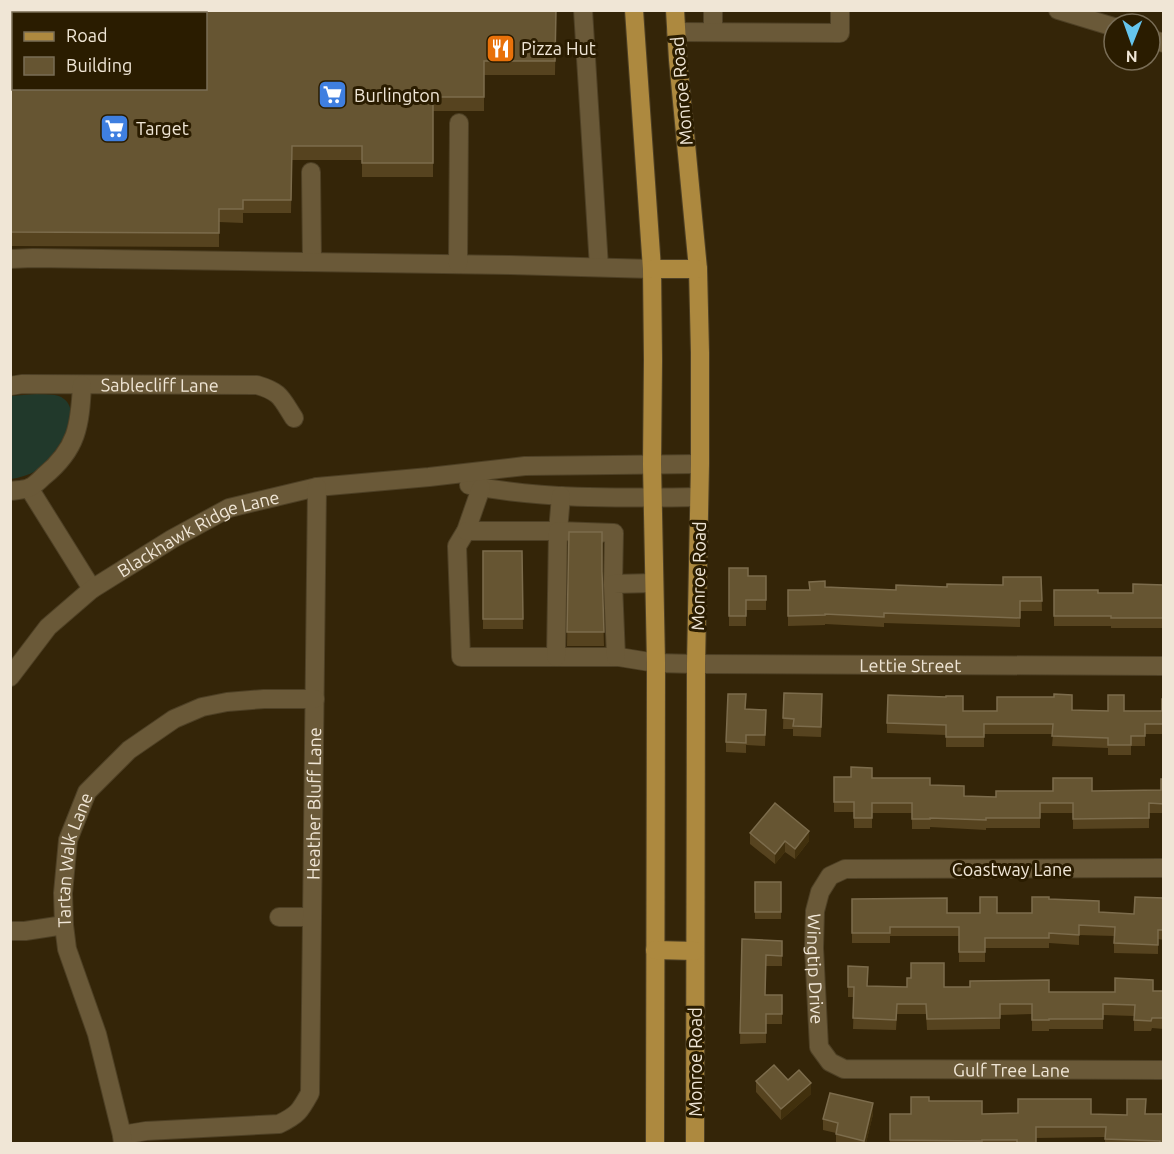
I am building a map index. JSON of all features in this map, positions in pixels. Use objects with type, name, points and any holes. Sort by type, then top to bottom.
[{"type":"main road","points":[[634,10],[652,269],[652,464],[656,663],[655,1143]]},
{"type":"main road","name":"Monroe Road","points":[[675,10],[698,269],[700,352],[696,664],[695,1143]]},
{"type":"main road","points":[[652,269],[698,269]]},
{"type":"main road","points":[[655,950],[695,951]]},
{"type":"street","points":[[583,10],[599,267]]},
{"type":"street","points":[[713,10],[713,32]]},
{"type":"street","points":[[676,32],[840,33],[840,10]]},
{"type":"street","points":[[1058,10],[1102,23]]},
{"type":"street","points":[[458,264],[459,123]]},
{"type":"street","points":[[311,172],[312,262]]},
{"type":"street","points":[[10,259],[458,264],[652,269]]},
{"type":"street","name":"Sablecliff Lane","points":[[10,386],[22,384],[256,385],[279,395],[294,418]]},
{"type":"street","points":[[10,491],[30,488],[52,470],[68,452],[77,431],[82,385]]},
{"type":"street","name":"Blackhawk Ridge Lane","points":[[10,677],[48,627],[93,589],[172,539],[229,508],[317,487],[525,466],[700,464]]},
{"type":"street","name":"Blackhawk Ridge Lane","points":[[429,477],[507,492],[561,496],[699,497]]},
{"type":"street","name":"Heather Bluff Lane","points":[[123,1139],[146,1131],[279,1124],[295,1117],[310,1093],[317,487]]},
{"type":"street","points":[[30,488],[93,589]]},
{"type":"street","points":[[481,488],[466,531],[614,533],[613,584],[616,657]]},
{"type":"street","points":[[556,657],[558,531],[561,496]]},
{"type":"street","name":"Lettie Street","points":[[466,531],[457,546],[461,657],[616,657],[656,663],[696,664],[1164,666]]},
{"type":"street","points":[[613,584],[654,583]]},
{"type":"street","name":"Tartan Walk Lane","points":[[123,1139],[97,1034],[67,949],[63,925],[63,893],[68,840],[87,792],[129,750],[174,719],[202,707],[264,699],[315,699]]},
{"type":"street","name":"Coastway Lane","points":[[860,869],[1164,868]]},
{"type":"street","name":"Wingtip Drive","points":[[860,869],[845,869],[830,876],[820,892],[815,911],[814,948],[819,1047],[830,1062],[844,1070],[860,1070]]},
{"type":"street","points":[[279,917],[312,917]]},
{"type":"street","points":[[10,931],[63,925]]},
{"type":"street","name":"Gulf Tree Lane","points":[[860,1070],[1164,1070]]},
{"type":"green space","points":[[55,395],[64,399],[71,415],[69,426],[58,447],[43,465],[31,473],[11,479],[10,396]]},
{"type":"building","points":[[32,10],[556,10],[555,61],[484,61],[484,97],[433,97],[433,163],[362,163],[362,146],[292,146],[291,200],[243,200],[243,209],[219,209],[219,233],[10,232],[10,17],[12,17],[12,90],[207,90],[207,12],[32,12]]},
{"type":"building","points":[[569,532],[602,532],[604,632],[567,632]]},
{"type":"building","points":[[483,551],[522,551],[523,619],[483,619]]},
{"type":"building","points":[[729,568],[748,568],[748,576],[766,576],[766,600],[746,600],[746,616],[729,616]]},
{"type":"building","points":[[1003,577],[1041,577],[1042,601],[1020,601],[1020,618],[884,613],[884,617],[825,614],[788,616],[788,590],[810,590],[809,582],[825,581],[825,587],[896,590],[896,585],[947,587],[947,584],[1003,585]]},
{"type":"building","points":[[1133,584],[1164,585],[1164,618],[1054,616],[1054,590],[1133,593]]},
{"type":"building","points":[[784,693],[822,694],[821,727],[793,726],[794,719],[783,718]]},
{"type":"building","points":[[728,694],[746,694],[745,709],[766,710],[765,735],[746,735],[746,743],[726,742]]},
{"type":"building","points":[[1054,694],[1072,695],[1072,710],[1108,711],[1108,695],[1124,695],[1124,711],[1162,711],[1162,699],[1164,699],[1164,724],[1145,724],[1145,736],[1131,736],[1131,745],[1108,745],[1108,738],[1052,736],[1053,724],[984,724],[984,737],[946,737],[946,725],[887,723],[888,695],[963,696],[963,711],[997,711],[997,697],[1054,697]]},
{"type":"building","points":[[851,767],[872,768],[872,778],[930,778],[930,785],[964,786],[964,796],[996,797],[996,791],[1053,791],[1053,778],[1092,778],[1092,791],[1161,790],[1161,779],[1164,779],[1164,804],[1149,803],[1149,818],[1073,819],[1073,803],[1040,803],[1040,818],[986,818],[986,820],[912,819],[912,803],[872,803],[872,818],[854,818],[854,802],[834,802],[834,777],[851,777]]},
{"type":"building","points":[[775,803],[809,831],[795,849],[785,841],[775,854],[750,833]]},
{"type":"building","points":[[755,882],[781,882],[781,912],[755,912]]},
{"type":"building","points":[[980,897],[997,897],[997,913],[1032,913],[1032,897],[1049,897],[1049,899],[1099,901],[1099,912],[1134,914],[1135,897],[1164,898],[1164,930],[1158,930],[1158,945],[1114,943],[1115,927],[1079,925],[1079,935],[1049,933],[1049,938],[985,938],[985,952],[959,952],[959,927],[890,927],[890,933],[852,933],[852,899],[947,898],[947,913],[980,913]]},
{"type":"building","points":[[742,939],[782,941],[782,956],[766,955],[765,995],[782,995],[782,1014],[766,1014],[766,1033],[740,1033]]},
{"type":"building","points":[[911,963],[944,963],[944,987],[970,987],[970,981],[1049,980],[1049,992],[1115,992],[1115,978],[1153,980],[1153,991],[1164,991],[1164,1018],[1152,1018],[1151,1021],[1134,1020],[1135,1005],[1103,1004],[1103,1019],[1032,1020],[1032,1004],[1000,1004],[1000,1018],[927,1019],[926,1004],[897,1004],[896,1020],[853,1018],[854,987],[848,987],[848,966],[868,967],[867,986],[907,987],[907,978],[911,978]]},
{"type":"building","points":[[774,1065],[788,1080],[799,1070],[811,1083],[781,1109],[756,1081]]},
{"type":"building","points":[[830,1093],[873,1103],[864,1141],[836,1134],[838,1123],[823,1119]]},
{"type":"building","points":[[911,1097],[929,1097],[929,1101],[982,1101],[982,1114],[1018,1113],[1018,1099],[1091,1099],[1091,1114],[1127,1115],[1127,1099],[1146,1099],[1145,1114],[1164,1114],[1164,1143],[1105,1139],[1106,1127],[1036,1127],[1036,1143],[1017,1143],[1017,1140],[890,1140],[890,1114],[911,1114]]},
{"type":"place","name":"Pizza Hut","points":[[500,48]]},
{"type":"place","name":"Burlington","points":[[333,95]]},
{"type":"place","name":"Target","points":[[115,128]]}]
